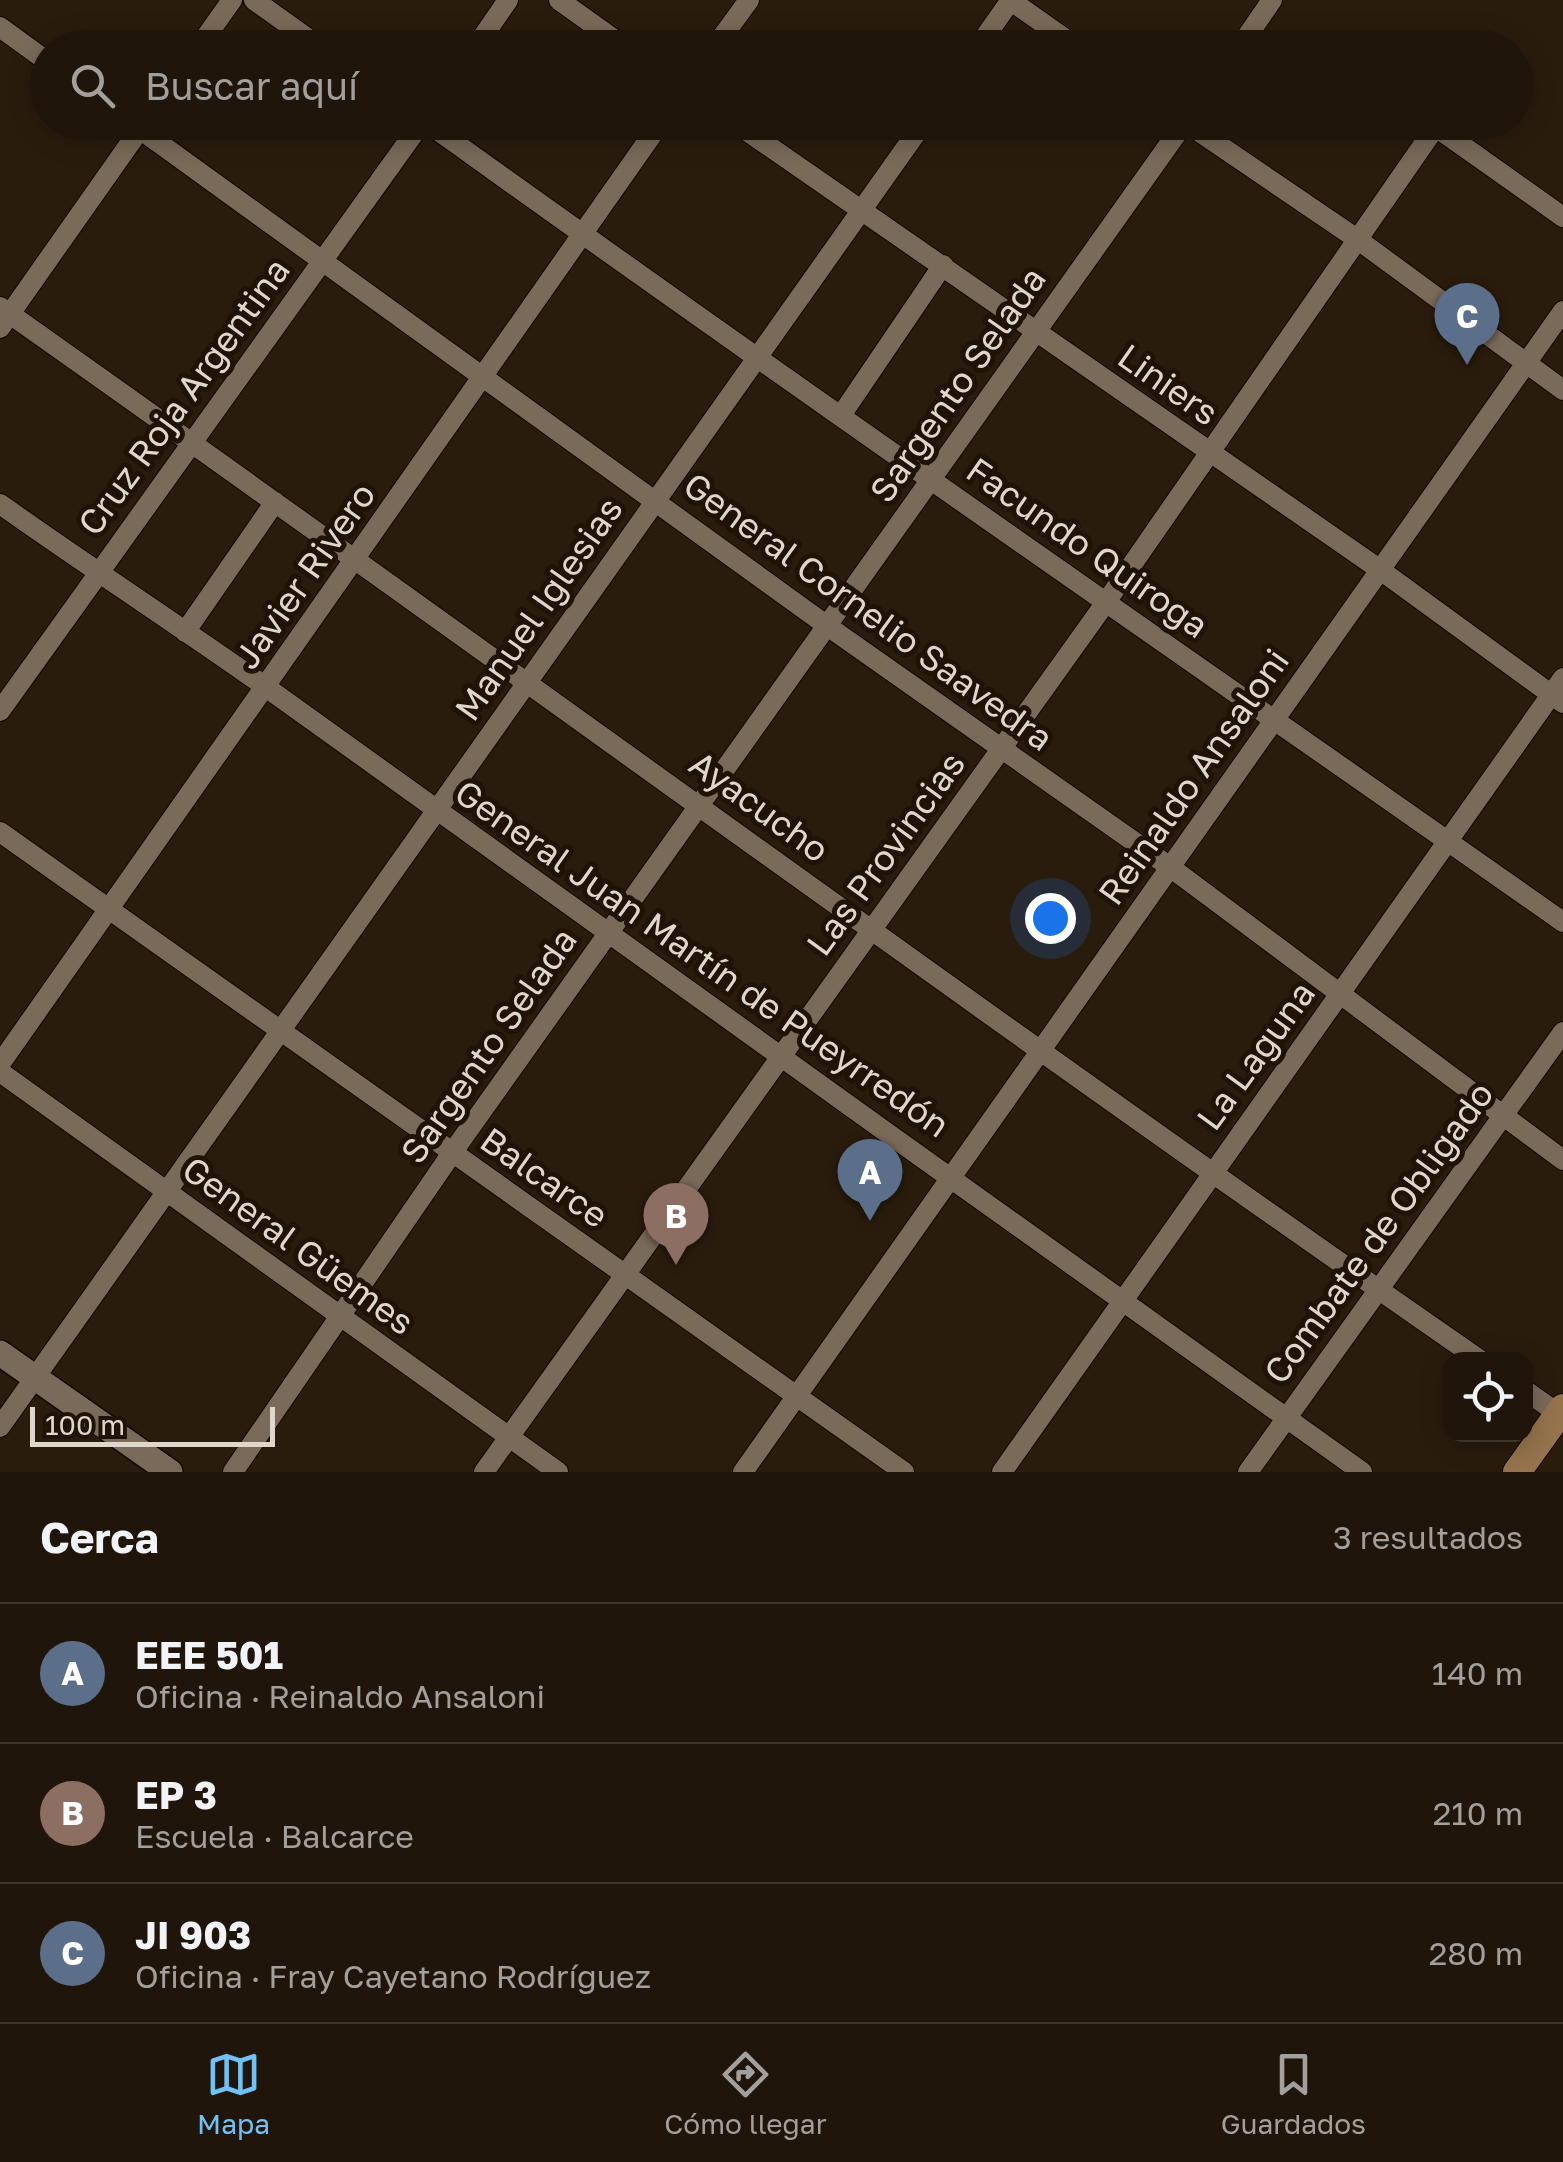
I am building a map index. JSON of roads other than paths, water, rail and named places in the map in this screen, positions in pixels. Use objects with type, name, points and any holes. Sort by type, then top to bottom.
[{"type":"main road","points":[[1517,1472],[1562,1413]]},
{"type":"street","points":[[211,30],[232,0]]},
{"type":"street","points":[[254,0],[296,30]]},
{"type":"street","points":[[487,30],[508,0]]},
{"type":"street","points":[[559,0],[601,30]]},
{"type":"street","points":[[727,30],[749,0]]},
{"type":"street","points":[[989,30],[1010,0],[1052,30]]},
{"type":"street","points":[[1251,30],[1272,0]]},
{"type":"street","points":[[0,27],[30,49]]},
{"type":"street","points":[[3,316],[127,140]]},
{"type":"street","name":"General Cornelio Saavedra","points":[[158,140],[826,625],[1170,866],[1563,1160]]},
{"type":"street","name":"Cruz Roja Argentina","points":[[0,711],[96,572],[411,140]]},
{"type":"street","name":"Facundo Quiroga","points":[[449,140],[842,414],[1104,605],[1275,717],[1563,922]]},
{"type":"street","name":"Javier Rivero","points":[[0,1064],[649,140]]},
{"type":"street","name":"Liniers","points":[[760,140],[1208,454],[1559,692]]},
{"type":"street","name":"Manuel Iglesias","points":[[0,1426],[911,140]]},
{"type":"street","name":"Sargento Selada","points":[[234,1472],[452,1153],[1173,140]]},
{"type":"street","points":[[1210,140],[1357,239],[1563,390]]},
{"type":"street","name":"Las Provincias","points":[[484,1472],[1104,605],[1426,140]]},
{"type":"street","points":[[1458,140],[1563,217]]},
{"type":"street","points":[[842,414],[943,265]]},
{"type":"street","name":"Reinaldo Ansaloni","points":[[743,1472],[1563,311]]},
{"type":"street","name":"Ayacucho","points":[[3,316],[193,443],[529,680],[1041,1054],[1469,1352]]},
{"type":"street","points":[[185,632],[275,502]]},
{"type":"street","name":"General Juan Martín de Pueyrredón","points":[[0,504],[266,688],[780,1060],[952,1176],[1120,1301],[1362,1472]]},
{"type":"street","name":"La Laguna","points":[[1002,1472],[1448,841],[1559,692]]},
{"type":"street","name":"Balcarce","points":[[0,832],[904,1472]]},
{"type":"street","name":"Combate de Obligado","points":[[1248,1472],[1563,1032]]},
{"type":"street","name":"General Güemes","points":[[0,1072],[558,1472]]},
{"type":"street","points":[[0,1352],[170,1472]]},
{"type":"street","points":[[1533,1395],[1562,1413]]},
{"type":"place","name":"JI 903","points":[[1467,365]]},
{"type":"place","name":"EEE 501","points":[[870,1221]]},
{"type":"place","name":"EP 3","points":[[676,1265]]}]
